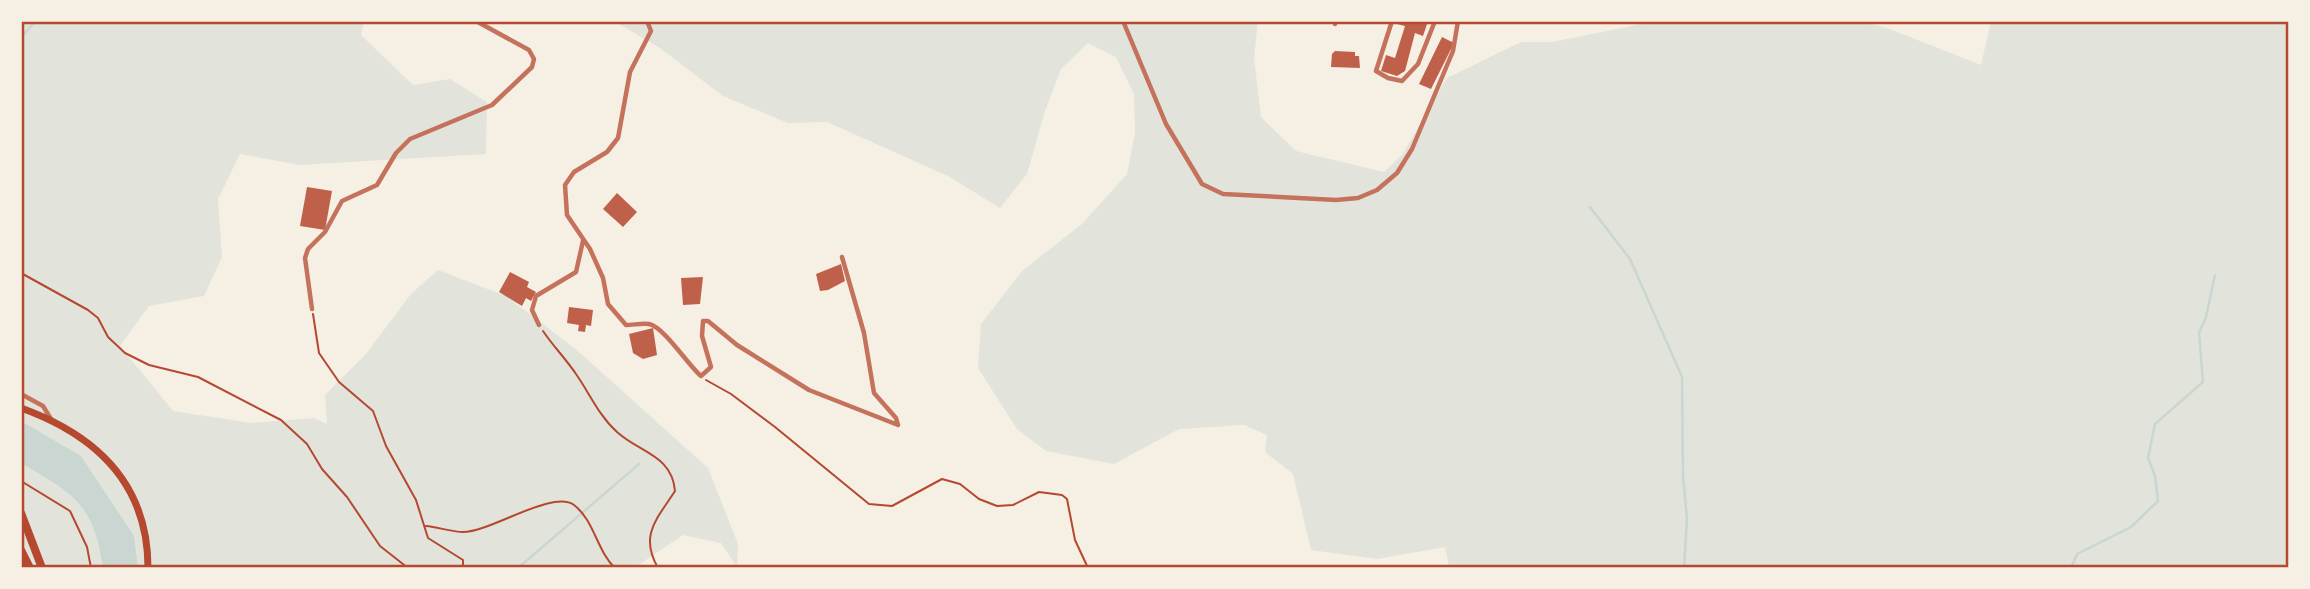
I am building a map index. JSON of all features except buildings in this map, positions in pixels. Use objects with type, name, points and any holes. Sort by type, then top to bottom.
[{"type":"highway","points":[[21,408],[51,419],[97,448],[128,488],[145,537],[148,568]]},
{"type":"highway","points":[[21,513],[42,568]]},
{"type":"highway","points":[[21,550],[30,568]]},
{"type":"street","points":[[312,309],[305,258],[308,248],[325,232],[341,201],[377,185],[396,153],[410,139],[492,105],[532,67],[534,59],[529,50],[476,21]]},
{"type":"street","points":[[648,21],[651,31],[630,72],[618,138],[607,152],[574,172],[565,185],[567,215],[590,249],[603,278],[608,303],[616,316],[626,325],[649,324],[659,328],[687,365],[701,376],[711,367],[702,336],[703,321],[708,321],[737,345],[809,390],[898,425],[896,418],[877,400],[874,393],[864,333],[842,257]]},
{"type":"street","points":[[1124,21],[1166,124],[1202,184],[1223,194],[1300,195],[1336,200],[1358,198],[1377,190],[1397,173],[1412,149],[1453,51],[1458,21]]},
{"type":"street","points":[[1391,21],[1376,67],[1379,74],[1402,81],[1418,64],[1435,21]]},
{"type":"street","points":[[539,325],[532,310],[536,296],[576,272],[583,240]]},
{"type":"street","points":[[21,394],[43,406],[51,419]]},
{"type":"path","points":[[21,272],[88,310],[98,318],[108,337],[125,353],[149,365],[198,377],[281,420],[307,444],[322,469],[347,497],[380,546],[408,568]]},
{"type":"path","points":[[312,309],[319,353],[339,383],[373,411],[428,538],[463,560],[463,568]]},
{"type":"path","points":[[539,325],[575,372],[602,416],[618,433],[660,458],[671,472],[675,491],[650,530],[649,548],[658,568]]},
{"type":"path","points":[[701,376],[775,426],[869,504],[892,506],[942,480],[960,484],[979,499],[997,506],[1013,505],[1039,492],[1062,495],[1067,499],[1076,541],[1088,568]]},
{"type":"path","points":[[21,481],[70,511],[87,547],[91,568]]},
{"type":"path","points":[[424,526],[463,532],[488,527],[559,499],[573,504],[580,512],[600,549],[615,568]]},
{"type":"shaded area","points":[[21,21],[364,21],[361,35],[413,85],[450,79],[487,102],[486,154],[299,165],[240,154],[218,199],[222,257],[204,296],[149,306],[120,346],[173,411],[252,423],[314,418],[327,424],[325,395],[365,355],[411,294],[438,270],[506,296],[578,351],[708,468],[738,544],[737,567],[721,543],[683,535],[634,568],[21,568]]},
{"type":"shaded area","points":[[614,21],[1258,21],[1254,58],[1261,117],[1296,151],[1384,172],[1402,155],[1447,78],[1521,42],[1552,42],[1656,21],[1859,21],[1887,28],[1981,65],[1991,21],[2289,21],[2289,568],[1449,568],[1445,547],[1377,559],[1311,550],[1293,474],[1265,452],[1267,435],[1244,425],[1179,429],[1114,464],[1046,451],[1017,429],[978,368],[981,324],[1022,271],[1082,224],[1127,174],[1135,133],[1134,94],[1116,57],[1088,43],[1061,69],[1045,111],[1027,174],[1000,208],[948,176],[827,122],[788,123],[723,96],[660,48]]},
{"type":"shaded area","points":[[21,421],[81,456],[134,536],[138,568],[103,568],[94,529],[78,503],[55,483],[21,463]]},
{"type":"waterway","points":[[21,37],[36,21]]},
{"type":"waterway","points":[[1590,207],[1630,259],[1682,377],[1683,476],[1687,519],[1684,568]]},
{"type":"waterway","points":[[2071,568],[2077,554],[2131,527],[2158,501],[2155,476],[2148,458],[2155,424],[2203,382],[2199,333],[2206,317],[2215,275]]},
{"type":"waterway","points":[[518,568],[639,464]]}]
